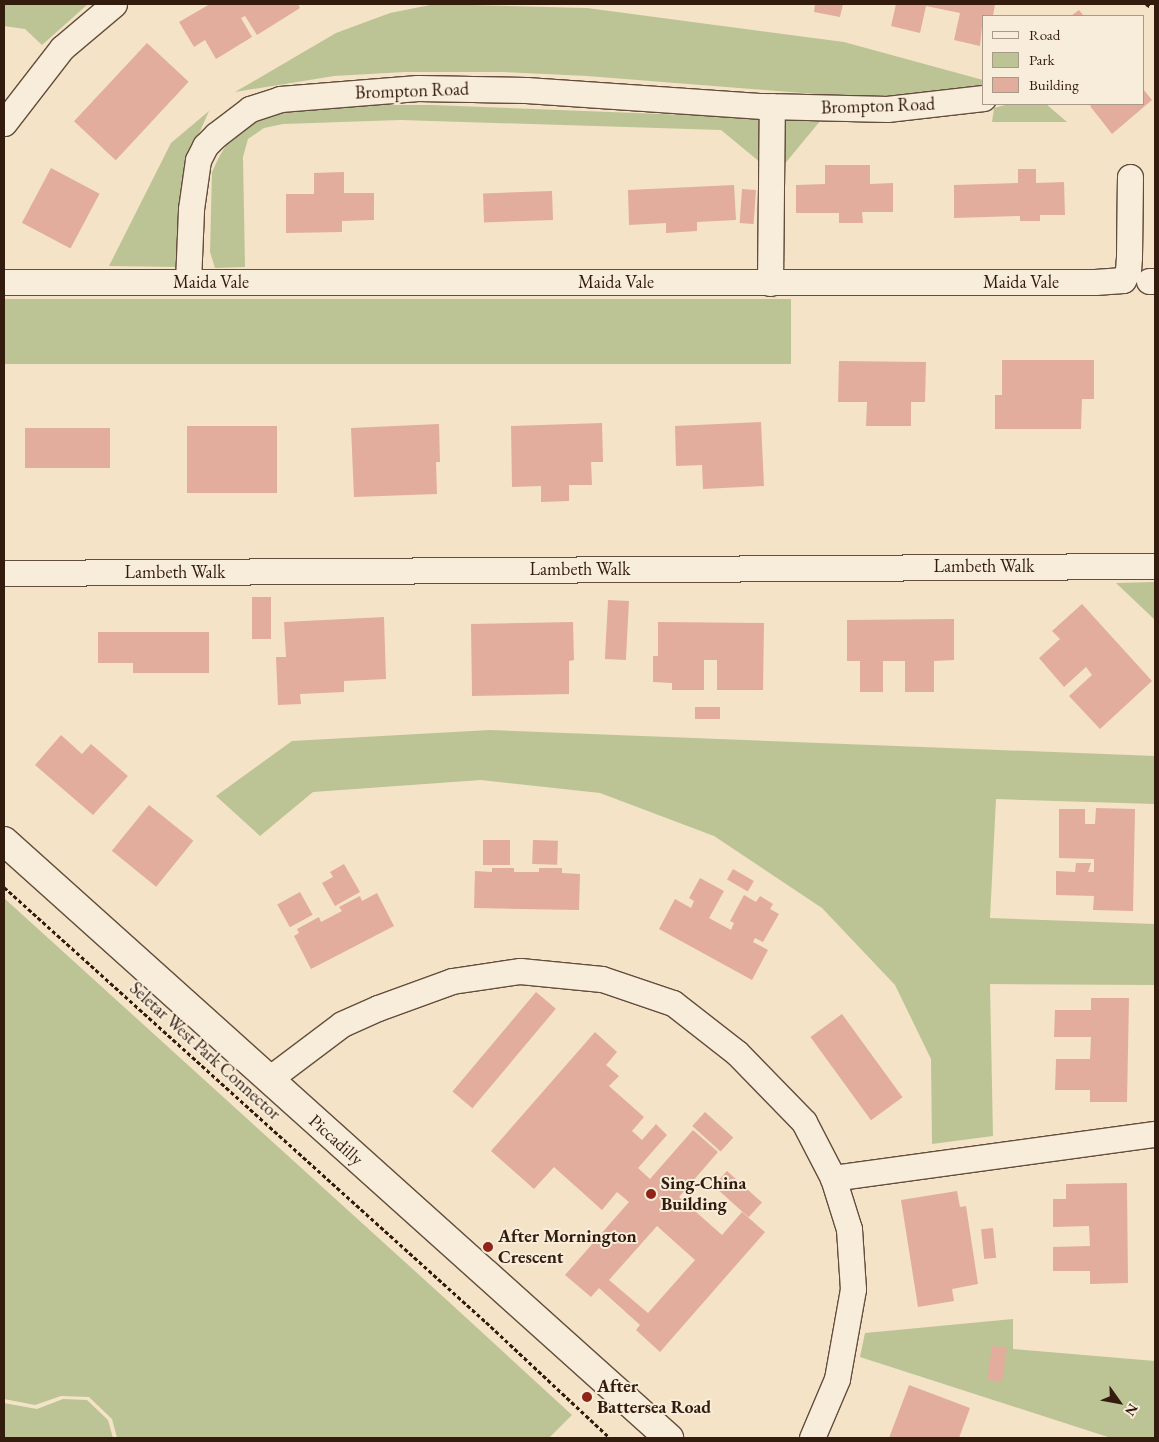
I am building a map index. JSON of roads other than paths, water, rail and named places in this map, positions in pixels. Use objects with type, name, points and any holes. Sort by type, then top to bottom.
[{"type":"street","points":[[4,123],[62,48],[114,4]]},
{"type":"street","name":"Brompton Road","points":[[188,282],[191,209],[198,160],[205,146],[216,135],[250,109],[280,99],[418,88],[526,90],[772,106],[887,109],[982,98]]},
{"type":"street","points":[[770,283],[772,106]]},
{"type":"street","name":"Maida Vale","points":[[4,282],[770,283],[1095,282],[1123,280],[1128,271],[1129,264],[1130,177]]},
{"type":"street","name":"Lambeth Walk","points":[[4,573],[1155,566]]},
{"type":"street","name":"Piccadilly","points":[[4,841],[669,1438]]},
{"type":"street","points":[[269,1079],[342,1024],[452,981],[520,971],[602,979],[673,1003],[737,1053],[804,1122],[833,1178],[849,1230],[853,1289],[837,1379],[812,1438]]},
{"type":"street","points":[[833,1178],[1155,1134]]},
{"type":"place","name":"Sing-China Building","points":[[651,1194]]},
{"type":"place","name":"After Mornington Crescent","points":[[488,1247]]},
{"type":"place","name":"After Battersea Road","points":[[587,1397]]}]
